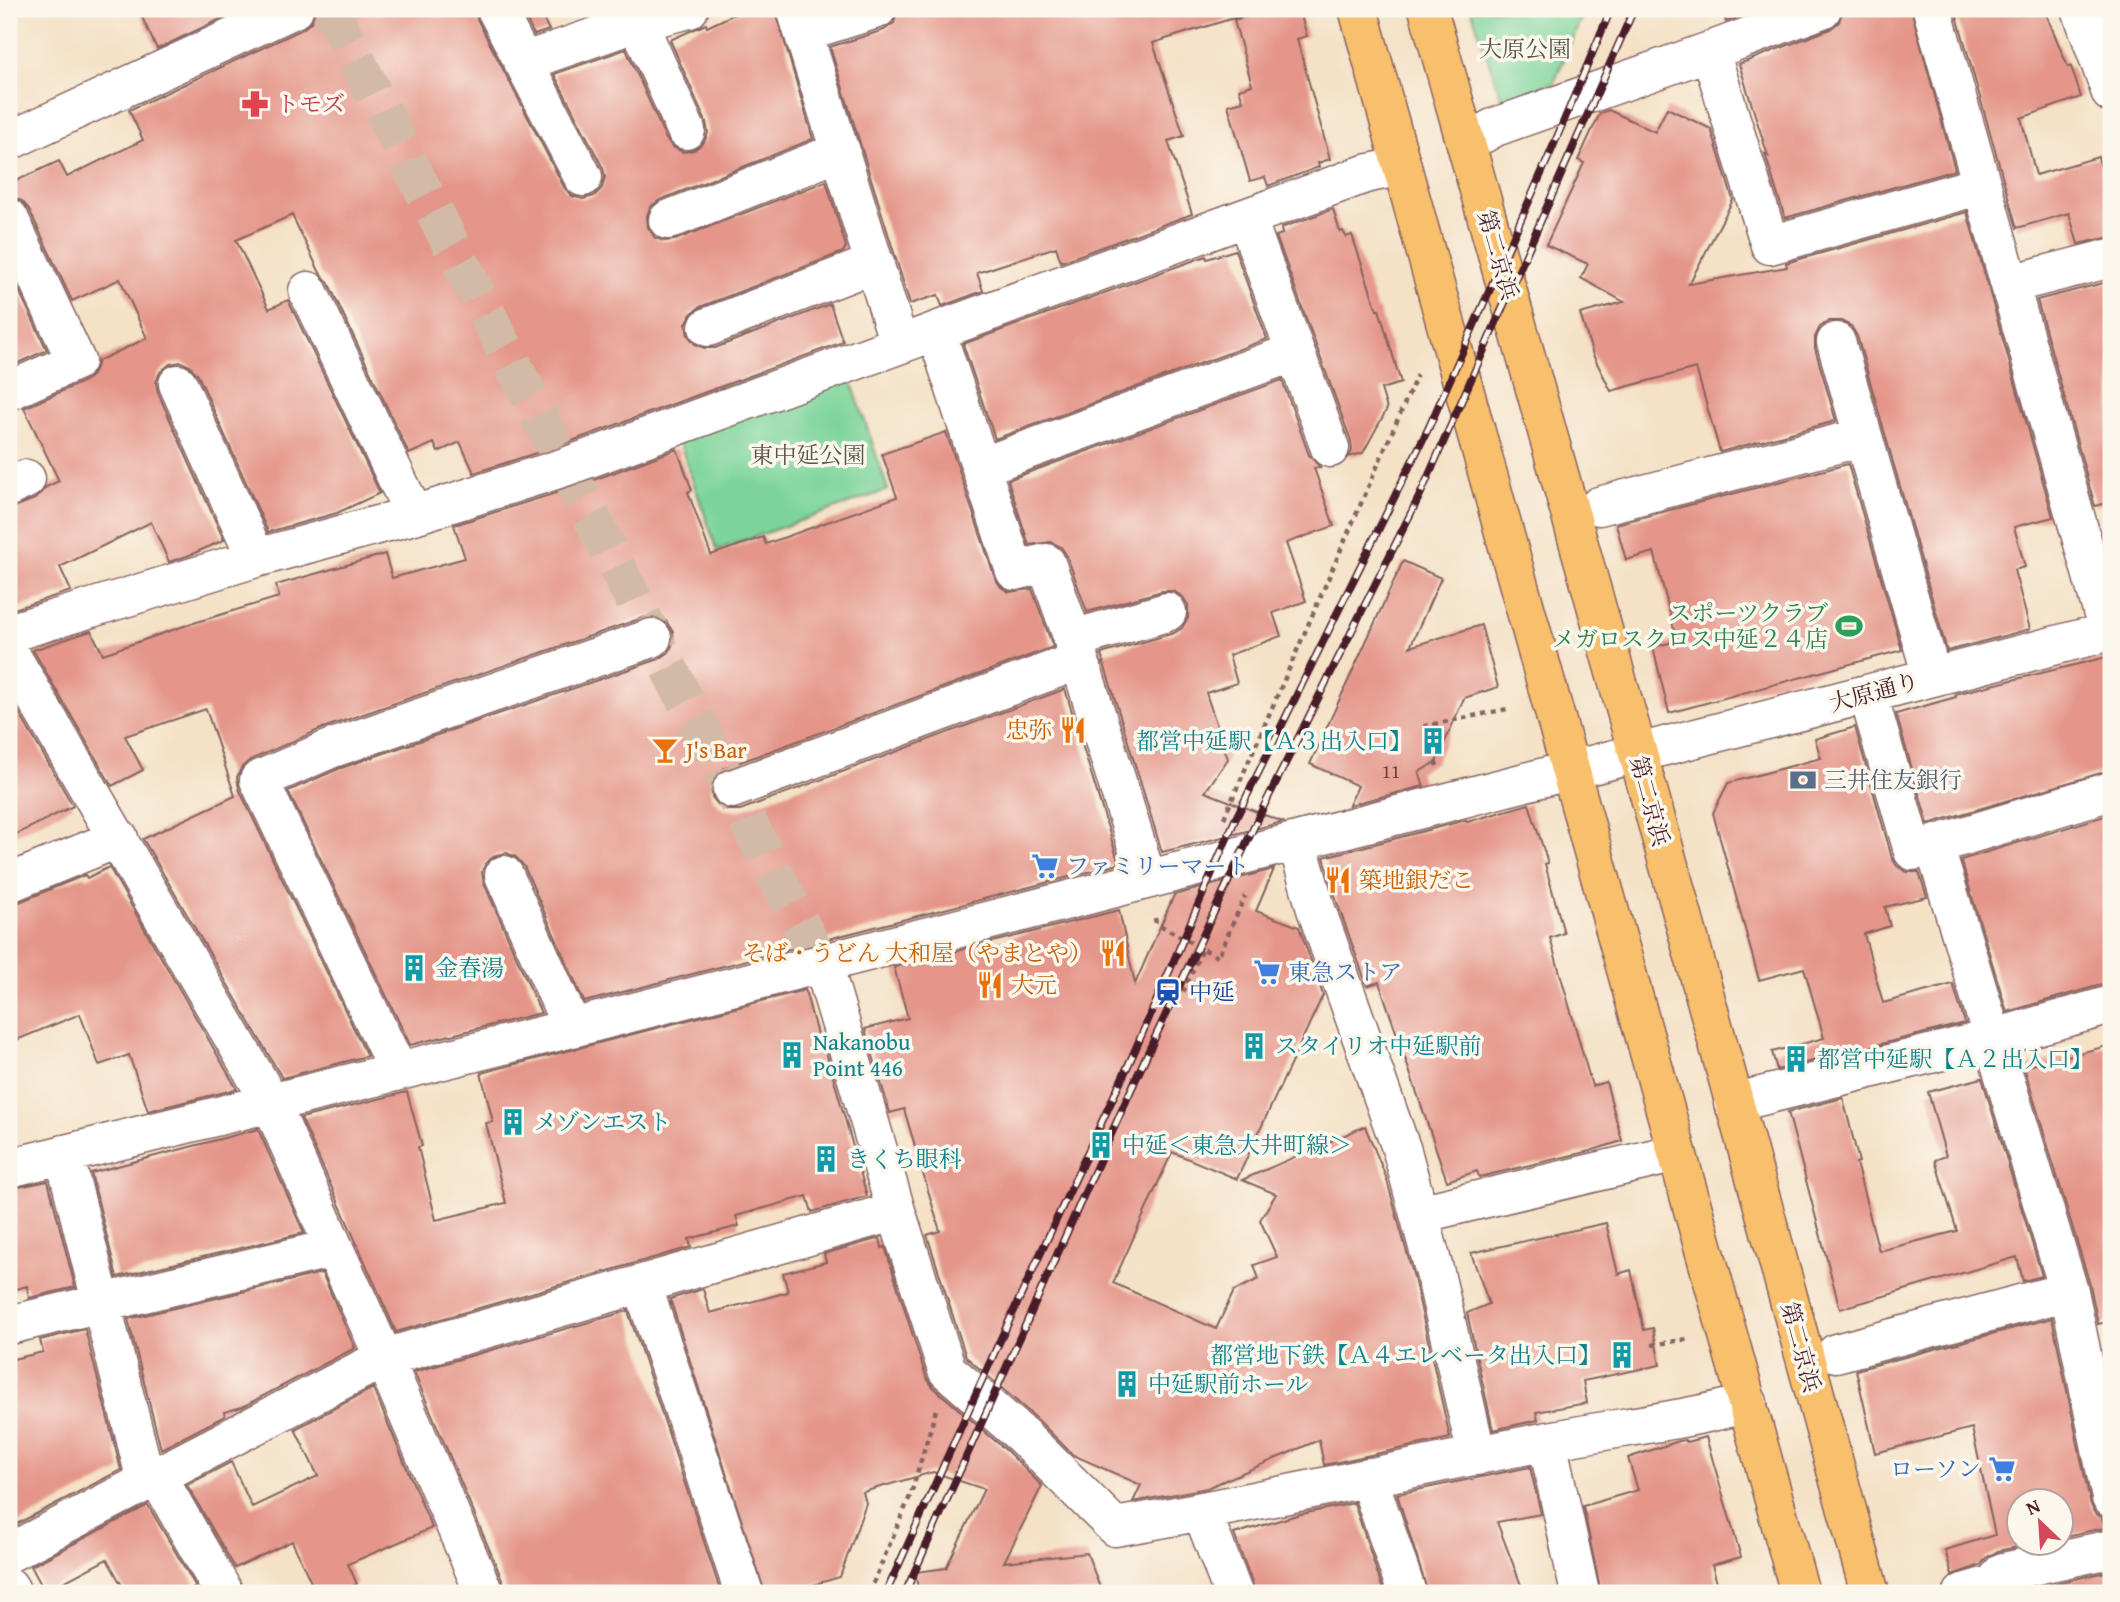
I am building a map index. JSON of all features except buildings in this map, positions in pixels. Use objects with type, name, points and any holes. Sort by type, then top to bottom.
[{"type":"highway","points":[[1358,9],[1800,1593]]},
{"type":"highway","name":"第二京浜","points":[[1427,9],[1638,754],[1870,1593]]},
{"type":"street","points":[[9,141],[294,9]]},
{"type":"street","points":[[496,9],[583,177]]},
{"type":"street","points":[[523,62],[635,16],[689,9]]},
{"type":"street","points":[[877,9],[800,20],[900,344]]},
{"type":"street","points":[[1466,143],[1495,127],[1822,9]]},
{"type":"street","points":[[1932,9],[2109,631]]},
{"type":"street","points":[[2081,9],[2108,73]]},
{"type":"street","points":[[635,16],[686,130]]},
{"type":"street","points":[[1710,51],[1770,246],[1982,186]]},
{"type":"street","points":[[668,220],[841,151]]},
{"type":"street","points":[[9,633],[256,558],[414,515],[565,467],[1365,174],[1402,166]]},
{"type":"street","points":[[9,218],[76,361],[9,391]]},
{"type":"street","points":[[1247,219],[1330,448]]},
{"type":"street","points":[[2010,284],[2111,258]]},
{"type":"street","points":[[708,327],[875,263]]},
{"type":"street","points":[[308,291],[414,515]]},
{"type":"street","points":[[936,331],[1015,571],[1046,563],[1076,649],[1147,879]]},
{"type":"street","points":[[1836,342],[1932,677]]},
{"type":"street","points":[[981,467],[1295,352]]},
{"type":"street","points":[[178,384],[256,558]]},
{"type":"street","points":[[1599,506],[1863,436]]},
{"type":"street","points":[[732,789],[1167,612]]},
{"type":"street","name":"大原通り","points":[[9,1168],[572,1028],[2109,631]]},
{"type":"street","points":[[398,1071],[258,780],[330,749],[652,638]]},
{"type":"street","points":[[9,652],[271,1103],[484,1593]]},
{"type":"street","points":[[1868,694],[1913,851],[2111,791]]},
{"type":"street","points":[[9,883],[119,838]]},
{"type":"street","points":[[1297,842],[1316,909],[1402,1152],[1435,1273],[1477,1456]]},
{"type":"street","points":[[1934,845],[2068,1291],[2111,1498]]},
{"type":"street","points":[[504,875],[572,1028]]},
{"type":"street","points":[[821,964],[947,1370],[1023,1436],[1115,1527],[1202,1512],[1547,1441],[1690,1418],[1748,1403]]},
{"type":"street","points":[[1733,1103],[1994,1038],[2111,1005]]},
{"type":"street","points":[[1419,1214],[1677,1153]]},
{"type":"street","points":[[64,1154],[99,1302],[151,1479],[224,1593]]},
{"type":"street","points":[[9,1553],[384,1359],[896,1210]]},
{"type":"street","points":[[9,1325],[334,1248]]},
{"type":"street","points":[[642,1284],[744,1593]]},
{"type":"street","points":[[1836,1353],[2068,1291]]},
{"type":"street","points":[[1547,1441],[1580,1593]]},
{"type":"street","points":[[1368,1477],[1407,1593]]},
{"type":"street","points":[[1202,1512],[1233,1593]]},
{"type":"street","points":[[1963,1593],[1994,1584],[2003,1572],[2111,1549]]},
{"type":"street","points":[[9,1587],[12,1593]]},
{"type":"path","points":[[1204,863],[1417,375]]},
{"type":"path","points":[[1436,762],[1425,726],[1507,709]]},
{"type":"path","points":[[1161,925],[1218,957],[1243,900]]},
{"type":"path","points":[[1183,992],[1203,948]]},
{"type":"path","points":[[1652,1345],[1688,1339]]},
{"type":"path","points":[[869,1593],[911,1494],[947,1370]]},
{"type":"green space","name":"大原公園","points":[[1471,9],[1585,9],[1554,83],[1502,101]]},
{"type":"green space","name":"東中延公園","points":[[850,377],[888,490],[717,550],[678,438]]},
{"type":"tunnel","points":[[330,9],[821,964]]},
{"type":"railway","points":[[886,1593],[1132,1057],[1235,820],[1429,427],[1611,9]]},
{"type":"railway","points":[[905,1593],[1144,1061],[1261,812],[1421,493],[1634,9]]},
{"type":"place","name":"トモズ","points":[[255,104]]},
{"type":"place","name":"スポーツクラブ メガロスクロス中延２４店","points":[[1849,626]]},
{"type":"place","name":"忠弥","points":[[1073,730]]},
{"type":"place","name":"都営中延駅【Ａ３出入口】","points":[[1433,741]]},
{"type":"place","name":"J's Bar","points":[[665,750]]},
{"type":"place","name":"三井住友銀行","points":[[1803,780]]},
{"type":"place","name":"ファミリーマート","points":[[1045,866]]},
{"type":"place","name":"築地銀だこ","points":[[1338,880]]},
{"type":"place","name":"そば・うどん 大和屋（やまとや）","points":[[1113,953]]},
{"type":"place","name":"金春湯","points":[[414,968]]},
{"type":"place","name":"東急ストア","points":[[1267,972]]},
{"type":"place","name":"大元","points":[[990,985]]},
{"type":"place","name":"中延","points":[[1168,992]]},
{"type":"place","name":"スタイリオ中延駅前","points":[[1254,1046]]},
{"type":"place","name":"Nakanobu Point 446","points":[[792,1055]]},
{"type":"place","name":"都営中延駅【Ａ２出入口】","points":[[1796,1059]]},
{"type":"place","name":"メゾンエスト","points":[[513,1122]]},
{"type":"place","name":"中延＜東急大井町線＞","points":[[1101,1145]]},
{"type":"place","name":"きくち眼科","points":[[826,1159]]},
{"type":"place","name":"都営地下鉄【Ａ４エレベータ出入口】","points":[[1622,1355]]},
{"type":"place","name":"中延駅前ホール","points":[[1127,1384]]},
{"type":"place","name":"ローソン","points":[[2002,1469]]}]
